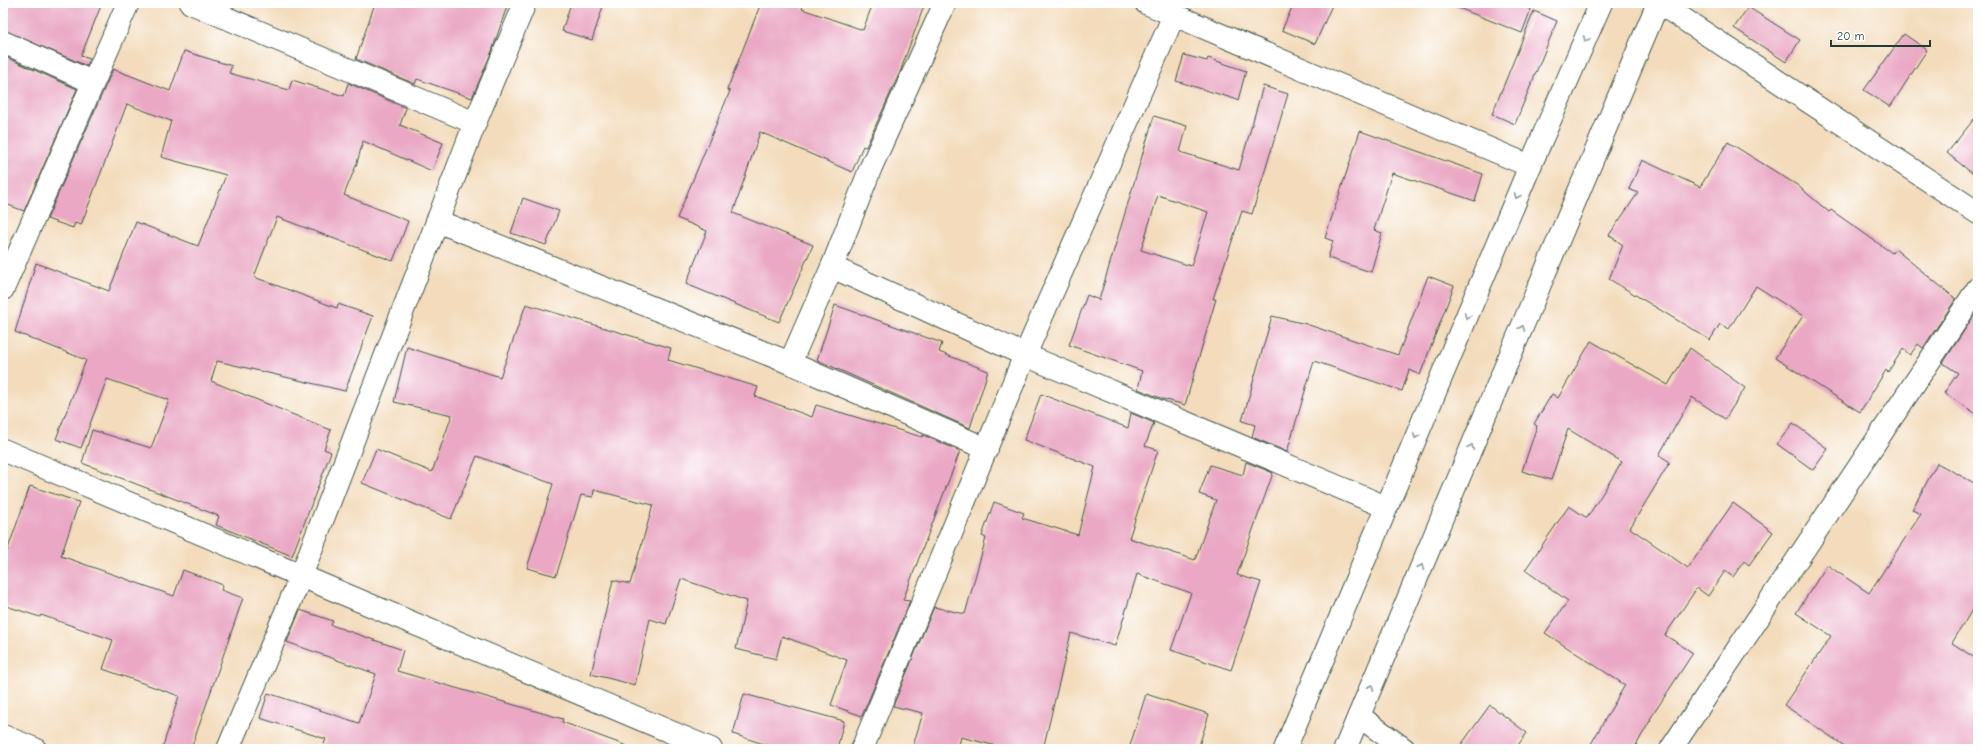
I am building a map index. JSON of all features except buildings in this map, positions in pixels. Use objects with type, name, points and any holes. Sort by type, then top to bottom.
[{"type":"street","points":[[3,289],[92,82],[128,3]]},
{"type":"street","points":[[191,3],[475,123]]},
{"type":"street","points":[[228,749],[301,576],[475,123],[525,3]]},
{"type":"street","points":[[790,363],[832,268],[871,167],[945,3]]},
{"type":"street","points":[[1146,3],[1530,166]]},
{"type":"street","points":[[1285,749],[1530,166],[1602,3]]},
{"type":"street","points":[[1345,749],[1659,3],[1978,213]]},
{"type":"street","points":[[862,749],[1026,355],[1174,15]]},
{"type":"street","points":[[3,42],[92,82]]},
{"type":"street","points":[[437,222],[790,363],[987,449]]},
{"type":"street","points":[[832,268],[1026,355],[1386,507]]},
{"type":"street","points":[[1671,749],[1978,288]]},
{"type":"street","points":[[3,450],[711,749]]},
{"type":"street","points":[[1359,716],[1404,749]]},
{"type":"street","points":[[3,736],[35,749]]}]
